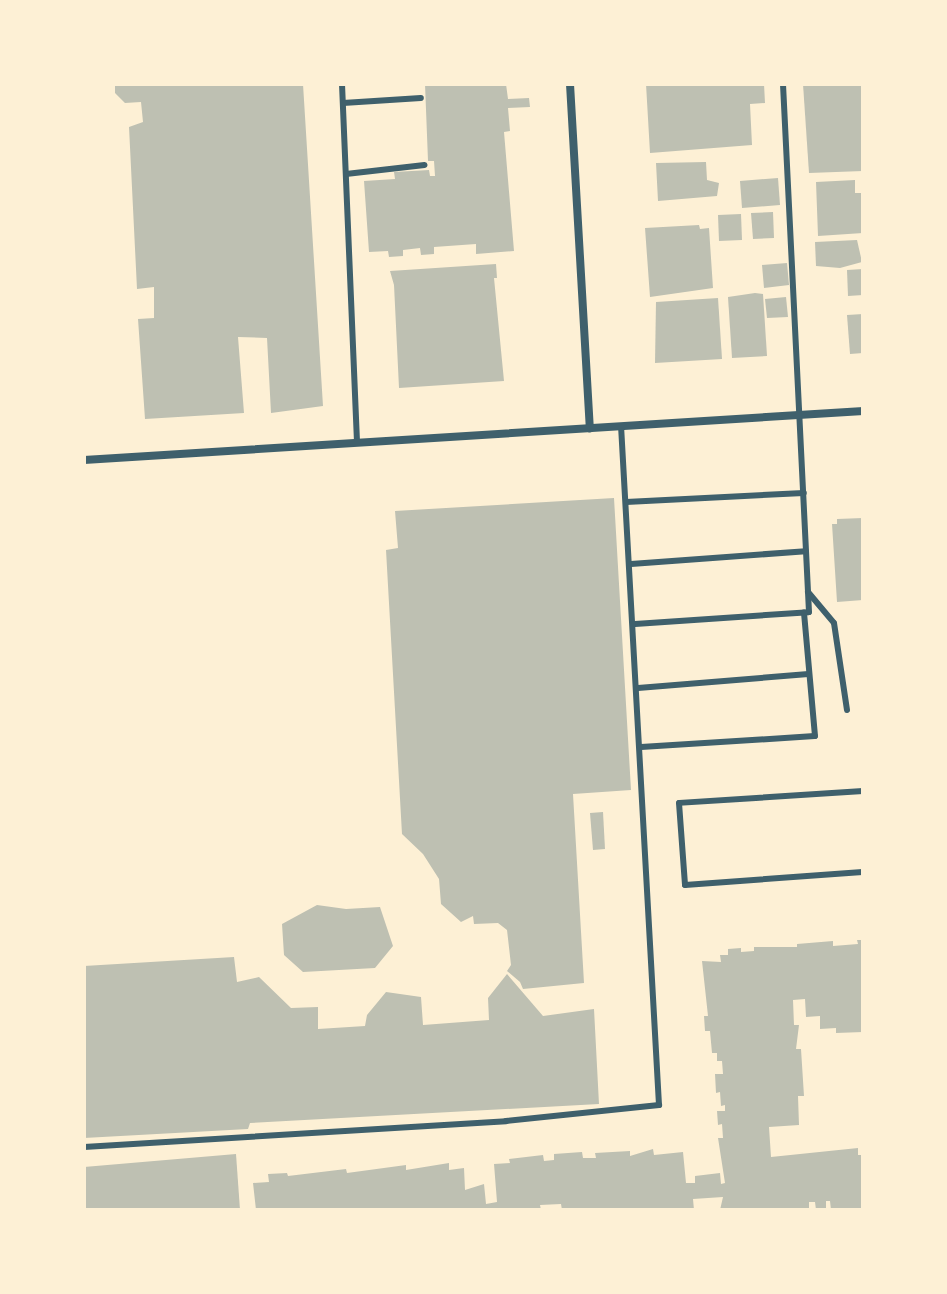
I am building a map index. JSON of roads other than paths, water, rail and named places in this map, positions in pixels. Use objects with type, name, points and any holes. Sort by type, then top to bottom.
[{"type":"street","points":[[570,84],[590,428]]},
{"type":"street","points":[[84,460],[863,411]]},
{"type":"lane","points":[[342,84],[357,442]]},
{"type":"lane","points":[[641,747],[815,736],[808,674],[804,493],[783,84]]},
{"type":"lane","points":[[343,103],[421,98]]},
{"type":"lane","points":[[346,174],[424,165]]},
{"type":"lane","points":[[84,1147],[506,1121],[659,1105],[635,624],[621,426]]},
{"type":"lane","points":[[626,502],[804,493]]},
{"type":"lane","points":[[631,564],[806,551]]},
{"type":"lane","points":[[808,592],[834,623],[847,710]]},
{"type":"lane","points":[[635,624],[806,612]]},
{"type":"lane","points":[[638,688],[808,674]]},
{"type":"lane","points":[[863,793],[679,803],[685,885],[863,872]]}]
